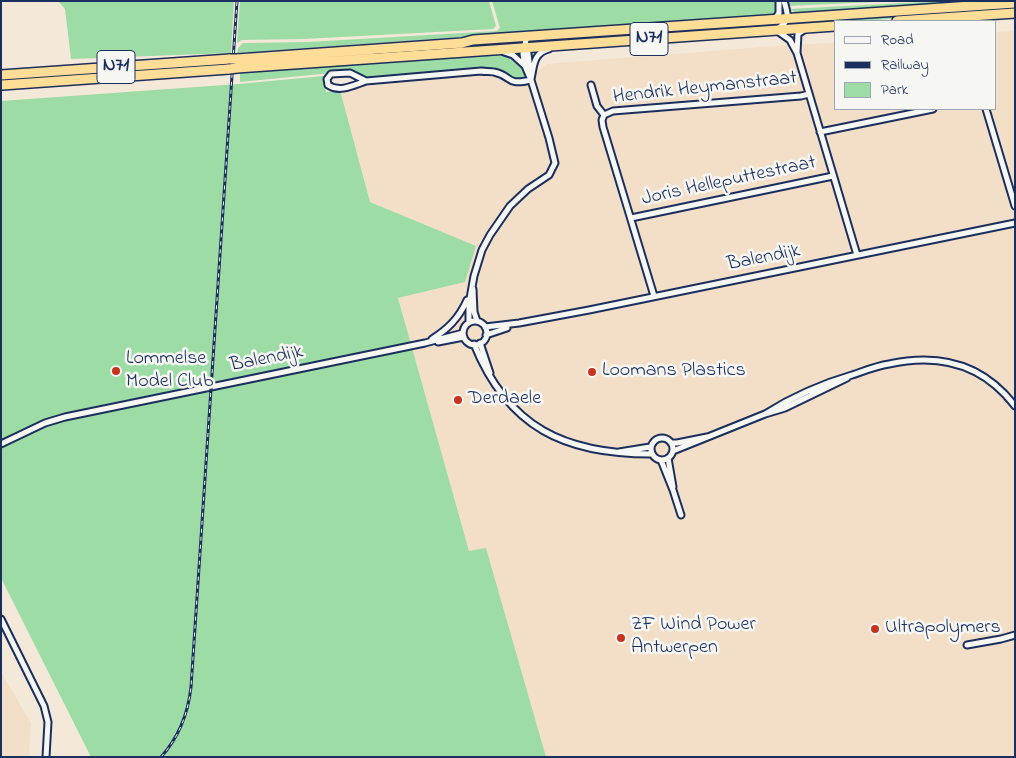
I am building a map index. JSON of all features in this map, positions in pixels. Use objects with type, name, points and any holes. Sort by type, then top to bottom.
[{"type":"highway","name":"N71","points":[[2,85],[483,40],[775,19],[787,14],[799,17],[1015,3]]},
{"type":"highway","points":[[912,20],[1015,13]]},
{"type":"highway","name":"N71","points":[[462,43],[570,44],[834,26]]},
{"type":"highway","name":"N71","points":[[1,75],[233,64],[344,62],[489,50],[604,32]]},
{"type":"street","points":[[775,19],[780,14],[779,1]]},
{"type":"street","points":[[784,1],[787,14],[786,23],[776,30],[790,40],[797,53],[856,255]]},
{"type":"street","points":[[797,53],[798,34],[811,27]]},
{"type":"street","points":[[531,80],[534,62],[540,54],[547,50],[570,44]]},
{"type":"street","points":[[524,66],[526,45]]},
{"type":"street","points":[[425,343],[449,328],[460,314],[470,295],[482,250],[498,220],[515,200],[549,175],[554,167],[555,158],[531,80],[526,45]]},
{"type":"street","points":[[489,50],[513,55],[524,66],[531,80]]},
{"type":"street","points":[[366,80],[350,73],[331,74],[327,79],[328,86],[337,89],[350,87],[366,80],[481,71],[496,72],[512,82],[518,83],[531,80]]},
{"type":"street","name":"Hendrik Heymanstraat","points":[[590,85],[597,106],[604,115]]},
{"type":"street","name":"Hendrik Heymanstraat","points":[[654,296],[603,127],[602,120],[604,115],[613,111],[809,94]]},
{"type":"street","points":[[820,132],[928,110]]},
{"type":"street","points":[[986,110],[1015,206]]},
{"type":"street","name":"Joris Helleputtestraat","points":[[631,218],[833,176]]},
{"type":"street","name":"Balendijk","points":[[485,327],[519,323],[1015,224]]},
{"type":"street","points":[[473,286],[476,321]]},
{"type":"street","points":[[469,322],[476,321],[485,327],[486,335],[480,343],[468,342],[463,335],[465,327],[469,322],[470,295]]},
{"type":"street","name":"Balendijk","points":[[486,335],[519,323]]},
{"type":"street","name":"Balendijk","points":[[1,444],[65,417],[463,335]]},
{"type":"street","points":[[480,343],[491,378]]},
{"type":"street","points":[[474,344],[480,360],[498,389],[512,406],[541,430],[571,444],[631,454],[651,454],[661,460],[668,458],[673,452],[765,414],[785,408],[808,394],[851,375],[904,361],[930,360],[947,362],[971,369],[986,377],[1015,406]]},
{"type":"street","points":[[651,454],[650,447],[658,438],[666,438],[672,443],[677,443],[712,436]]},
{"type":"street","points":[[672,443],[673,452]]},
{"type":"street","points":[[617,452],[650,447]]},
{"type":"street","points":[[668,458],[681,515]]},
{"type":"street","points":[[661,460],[674,490]]},
{"type":"street","points":[[1,619],[44,706],[48,722],[46,757]]},
{"type":"street","points":[[967,645],[1015,637]]},
{"type":"shaded area","points":[[1015,31],[1015,757],[546,757],[486,549],[469,551],[398,298],[465,282],[475,246],[370,202],[340,90],[352,89],[364,83],[487,73],[496,75],[511,84],[518,85],[522,84],[547,64],[834,43],[834,110],[996,110],[996,32]]},
{"type":"shaded area","points":[[1,672],[31,723],[29,757],[1,757]]},
{"type":"green space","points":[[58,1],[234,1],[231,53],[71,59],[65,9]]},
{"type":"green space","points":[[240,1],[489,1],[496,26],[493,29],[304,39],[242,40],[237,43]]},
{"type":"green space","points":[[492,1],[777,1],[777,12],[774,15],[237,53],[238,48],[243,43],[308,42],[497,31],[500,28]]},
{"type":"green space","points":[[785,1],[877,1],[877,2],[786,6]]},
{"type":"green space","points":[[942,1],[982,1],[799,14],[789,9]]},
{"type":"green space","points":[[1015,6],[1015,10],[875,20],[840,20],[856,17]]},
{"type":"green space","points":[[774,24],[732,28],[724,31],[544,44],[544,40]]},
{"type":"green space","points":[[495,43],[495,47],[104,75],[104,71]]},
{"type":"green space","points":[[500,54],[509,56],[521,66],[525,74],[522,79],[515,80],[500,72],[488,69],[367,78],[351,71],[240,82],[240,73]]},
{"type":"green space","points":[[324,76],[326,92],[340,90],[370,202],[476,246],[465,282],[398,298],[469,551],[486,548],[546,757],[91,757],[1,578],[1,101]]},
{"type":"railway","points":[[161,757],[182,725],[188,707],[191,687],[237,1]]},
{"type":"place","name":"Lommelse Model Club","points":[[116,371]]},
{"type":"place","name":"Loomans Plastics","points":[[592,372]]},
{"type":"place","name":"Derdaele","points":[[458,400]]},
{"type":"place","name":"Ultrapolymers","points":[[875,629]]},
{"type":"place","name":"ZF Wind Power Antwerpen","points":[[621,638]]}]
